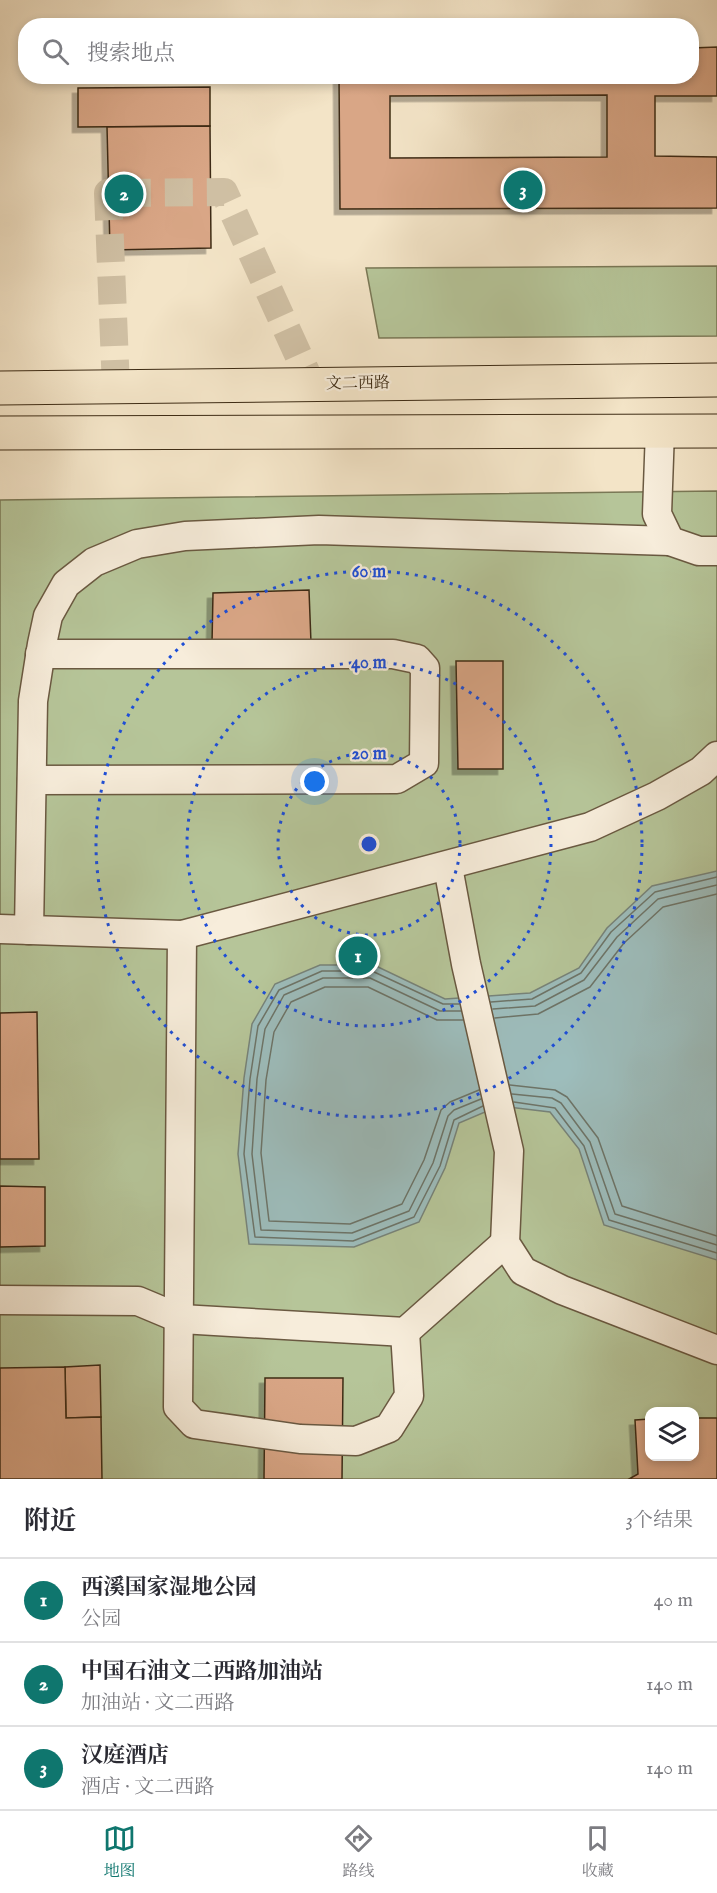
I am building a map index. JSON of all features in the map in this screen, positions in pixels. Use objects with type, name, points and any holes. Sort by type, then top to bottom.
[{"type":"main road","name":"文二西路","points":[[0,388],[717,380]]},
{"type":"main road","points":[[0,433],[717,431]]},
{"type":"street","points":[[660,430],[657,514],[670,541]]},
{"type":"street","points":[[29,930],[33,701],[40,654],[48,616],[66,584],[94,562],[137,544],[185,536],[319,530],[670,541],[699,551],[717,551]]},
{"type":"street","points":[[32,780],[397,779],[424,763],[425,668],[417,659],[393,654],[40,654]]},
{"type":"street","points":[[0,929],[182,935],[448,867],[590,827],[657,796],[701,771],[717,756]]},
{"type":"street","points":[[448,867],[466,964],[509,1150],[505,1243],[523,1271],[562,1290],[717,1350]]},
{"type":"street","points":[[182,935],[181,1319],[178,1407],[194,1424],[300,1439],[356,1441],[389,1428],[409,1396],[405,1332]]},
{"type":"street","points":[[0,1300],[138,1302],[181,1319],[405,1332],[505,1243]]},
{"type":"green space","points":[[717,266],[717,336],[379,338],[366,268]]},
{"type":"green space","points":[[717,491],[717,1479],[0,1479],[0,500]]},
{"type":"water","points":[[717,871],[717,1260],[604,1225],[579,1149],[550,1112],[499,1106],[459,1123],[445,1168],[419,1222],[354,1247],[249,1244],[238,1154],[244,1078],[252,1024],[275,984],[320,965],[374,965],[445,999],[530,993],[579,968],[607,928],[652,886]]},
{"type":"building","points":[[717,47],[717,96],[655,96],[655,156],[717,157],[717,208],[340,209],[339,84],[699,84],[699,48]],"holes":[[[607,95],[607,157],[390,158],[390,96]]]},
{"type":"building","points":[[210,87],[210,126],[78,127],[78,88]]},
{"type":"building","points":[[210,126],[211,248],[110,250],[107,127]]},
{"type":"building","points":[[309,590],[311,643],[212,643],[213,593]]},
{"type":"building","points":[[456,661],[503,661],[503,769],[458,769]]},
{"type":"building","points":[[37,1012],[39,1159],[0,1159],[0,1013]]},
{"type":"building","points":[[0,1186],[45,1187],[45,1246],[0,1247]]},
{"type":"building","points":[[100,1365],[101,1417],[66,1418],[65,1367]]},
{"type":"building","points":[[65,1367],[66,1418],[101,1417],[102,1479],[0,1479],[0,1368]]},
{"type":"building","points":[[265,1378],[343,1378],[342,1479],[264,1479]]},
{"type":"building","points":[[699,1418],[717,1418],[717,1479],[629,1479],[638,1474],[635,1420],[645,1419],[645,1461],[699,1461]]},
{"type":"tunnel","points":[[116,388],[108,193],[224,192],[312,385]]},
{"type":"place","name":"汉庭酒店","points":[[523,190]]},
{"type":"place","name":"中国石油文二西路加油站","points":[[124,194]]},
{"type":"place","name":"西溪国家湿地公园","points":[[358,956]]}]
